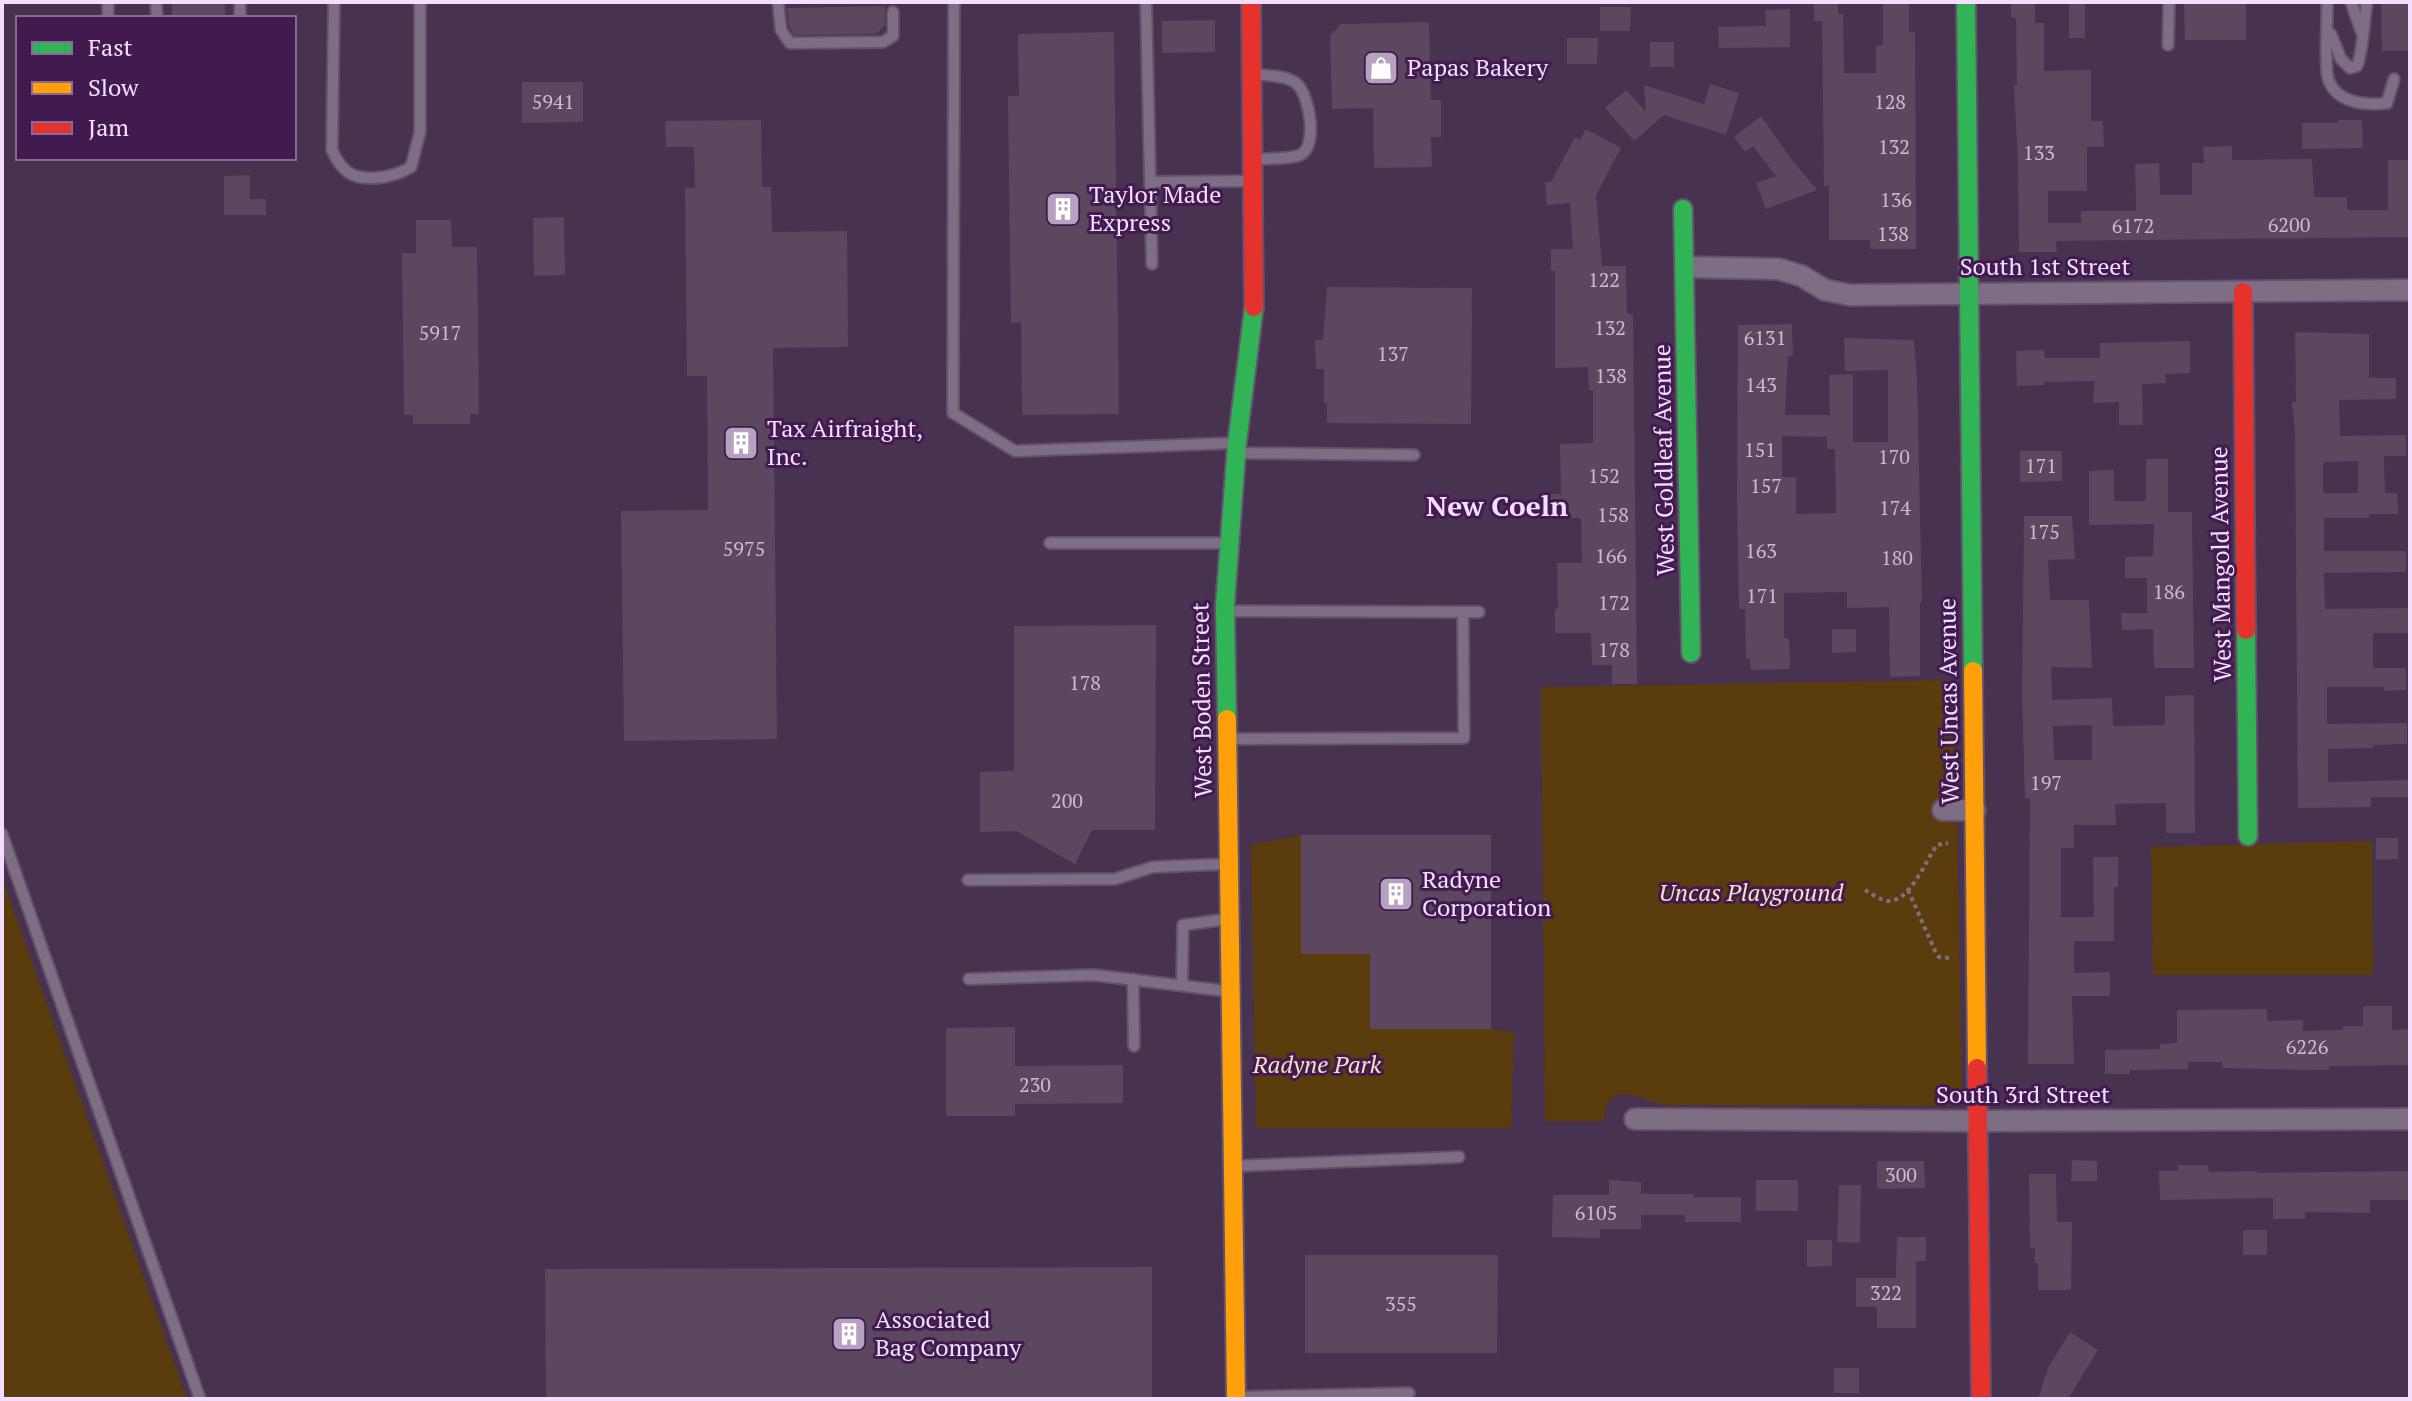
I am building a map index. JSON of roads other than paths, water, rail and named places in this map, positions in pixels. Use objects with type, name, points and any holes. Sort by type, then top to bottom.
[{"type":"street","name":"West Boden Street","points":[[1236,1398],[1225,611],[1237,448],[1254,309],[1251,2]]},
{"type":"street","name":"West Uncas Avenue","points":[[1966,2],[1981,1399]]},
{"type":"street","name":"West Goldleaf Avenue","points":[[1683,209],[1691,653]]},
{"type":"street","name":"South 1st Street","points":[[1685,267],[1779,269],[1802,276],[1825,290],[1850,295],[2410,290]]},
{"type":"street","name":"West Mangold Avenue","points":[[2243,292],[2248,836]]},
{"type":"street","points":[[1943,810],[1975,810]]},
{"type":"street","name":"South 3rd Street","points":[[1635,1119],[2410,1119]]},
{"type":"lane","points":[[334,2],[332,150],[337,161],[353,175],[380,177],[400,174],[411,167],[420,132],[420,2]]},
{"type":"lane","points":[[778,2],[781,30],[790,43],[883,42],[893,36],[893,12]]},
{"type":"lane","points":[[954,2],[953,413],[1015,451],[1237,448],[1414,455]]},
{"type":"lane","points":[[1146,2],[1152,264]]},
{"type":"lane","points":[[2168,45],[2169,2]]},
{"type":"lane","points":[[2327,2],[2328,79],[2336,91],[2353,103],[2387,103],[2394,79]]},
{"type":"lane","points":[[2351,2],[2361,33]]},
{"type":"lane","points":[[2327,16],[2341,59],[2350,68],[2357,66],[2361,57],[2361,33],[2367,2]]},
{"type":"lane","points":[[1252,74],[1282,78],[1297,84],[1306,96],[1310,116],[1310,139],[1306,151],[1298,156],[1253,160]]},
{"type":"lane","points":[[1150,182],[1253,181]]},
{"type":"lane","points":[[1050,543],[1229,543]]},
{"type":"lane","points":[[1225,611],[1479,612]]},
{"type":"lane","points":[[1226,739],[1464,738],[1463,612]]},
{"type":"lane","points":[[2,834],[200,1399]]},
{"type":"lane","points":[[968,880],[1115,879],[1153,867],[1228,864]]},
{"type":"lane","points":[[1182,985],[1183,925],[1228,919]]},
{"type":"lane","points":[[969,979],[1094,975],[1228,991]]},
{"type":"lane","points":[[1133,979],[1134,1046]]},
{"type":"lane","points":[[1232,1166],[1459,1157]]},
{"type":"lane","points":[[1236,1398],[1409,1393]]},
{"type":"place","name":"Papas Bakery","points":[[1381,68]]},
{"type":"place","name":"Taylor Made Express","points":[[1063,209]]},
{"type":"place","name":"Tax Airfraight, Inc.","points":[[741,443]]},
{"type":"place","name":"Radyne Corporation","points":[[1396,894]]},
{"type":"place","name":"Associated Bag Company","points":[[849,1334]]},
{"type":"district","name":"New Coeln","points":[[1497,506]]},
{"type":"park label","name":"Uncas Playground","points":[[1751,893]]},
{"type":"park label","name":"Radyne Park","points":[[1317,1065]]}]
